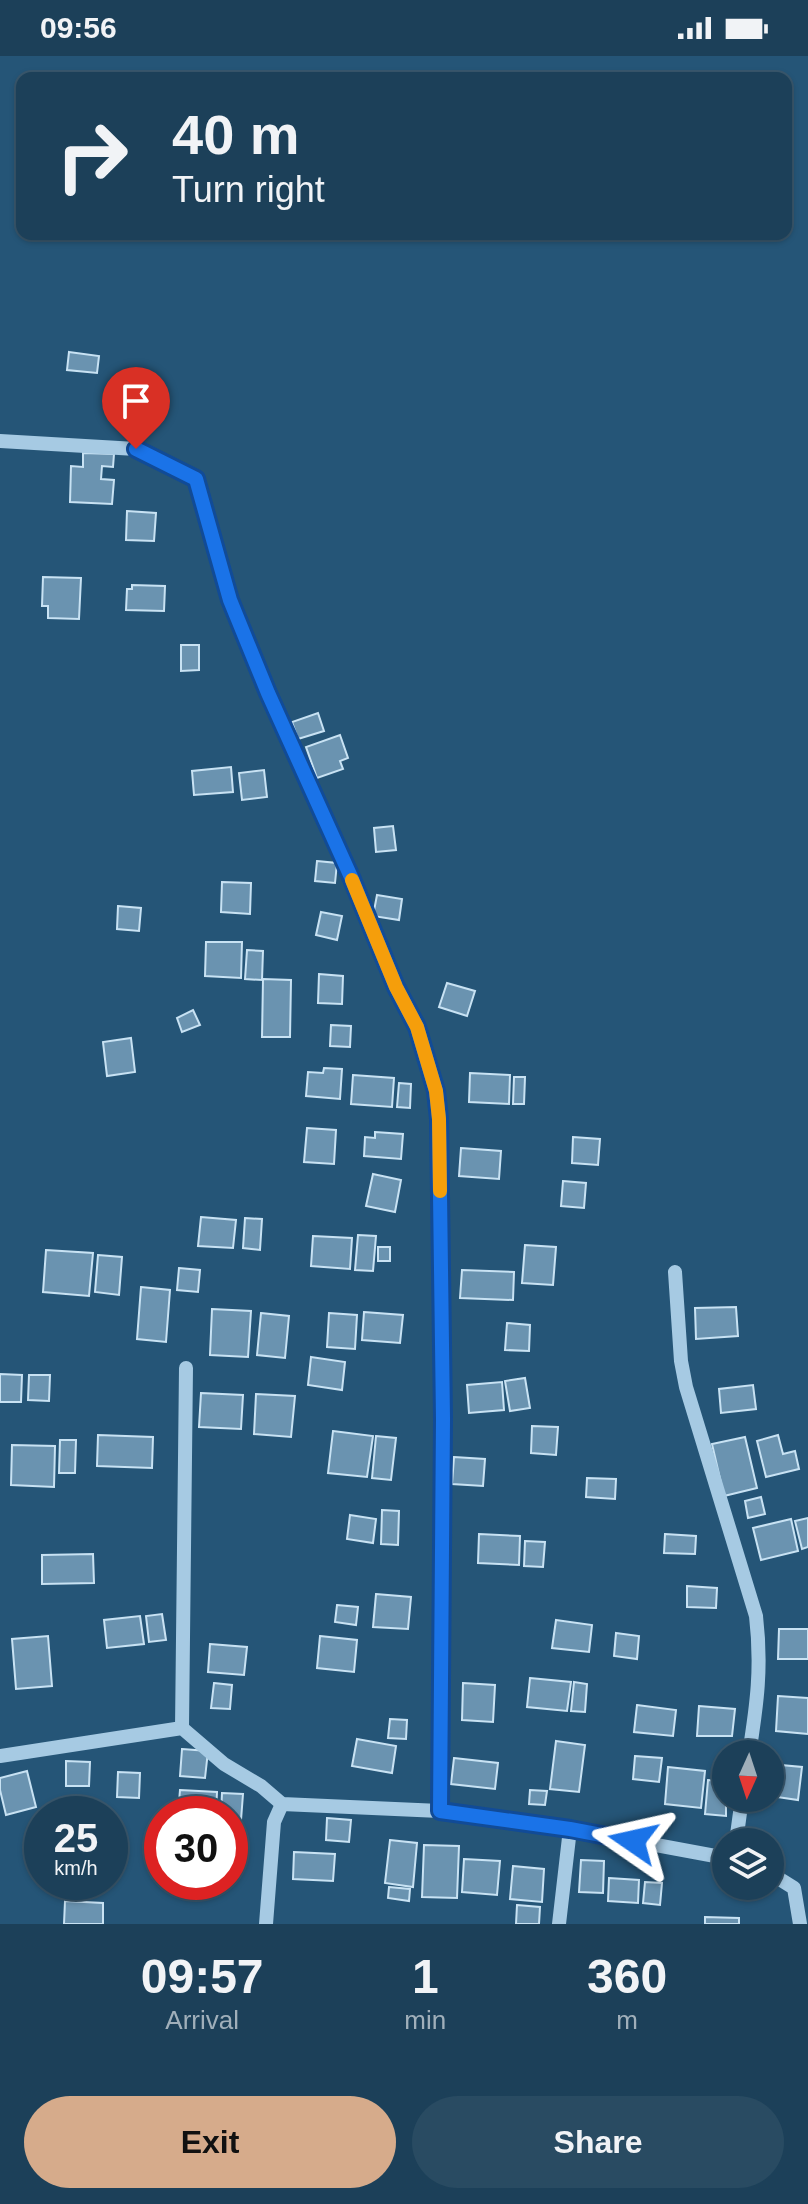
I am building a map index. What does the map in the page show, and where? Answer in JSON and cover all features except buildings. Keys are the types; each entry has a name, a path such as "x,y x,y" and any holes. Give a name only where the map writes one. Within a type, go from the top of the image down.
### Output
{"street":[{"path":"0,441 136,449 196,479 230,600 396,987 417,1027 436,1091 439,1119 443,1419 440,1811"},
{"path":"675,1272 681,1361 686,1387 756,1616 760,1688 751,1740"},
{"path":"182,1728 186,1368"},
{"path":"0,1756 182,1728 224,1764 261,1786 282,1804 440,1811 570,1829 712,1855"},
{"path":"266,1924 274,1822 282,1804"},
{"path":"559,1924 570,1829"},
{"path":"784,1882 794,1888 800,1924"}],"slow traffic":[{"path":"352,880 396,987 417,1027 436,1091 440,1191"}],"route":[{"path":"136,449 196,479 230,600 396,987 417,1027 436,1091 439,1119 443,1419 440,1811 633,1841"}]}
